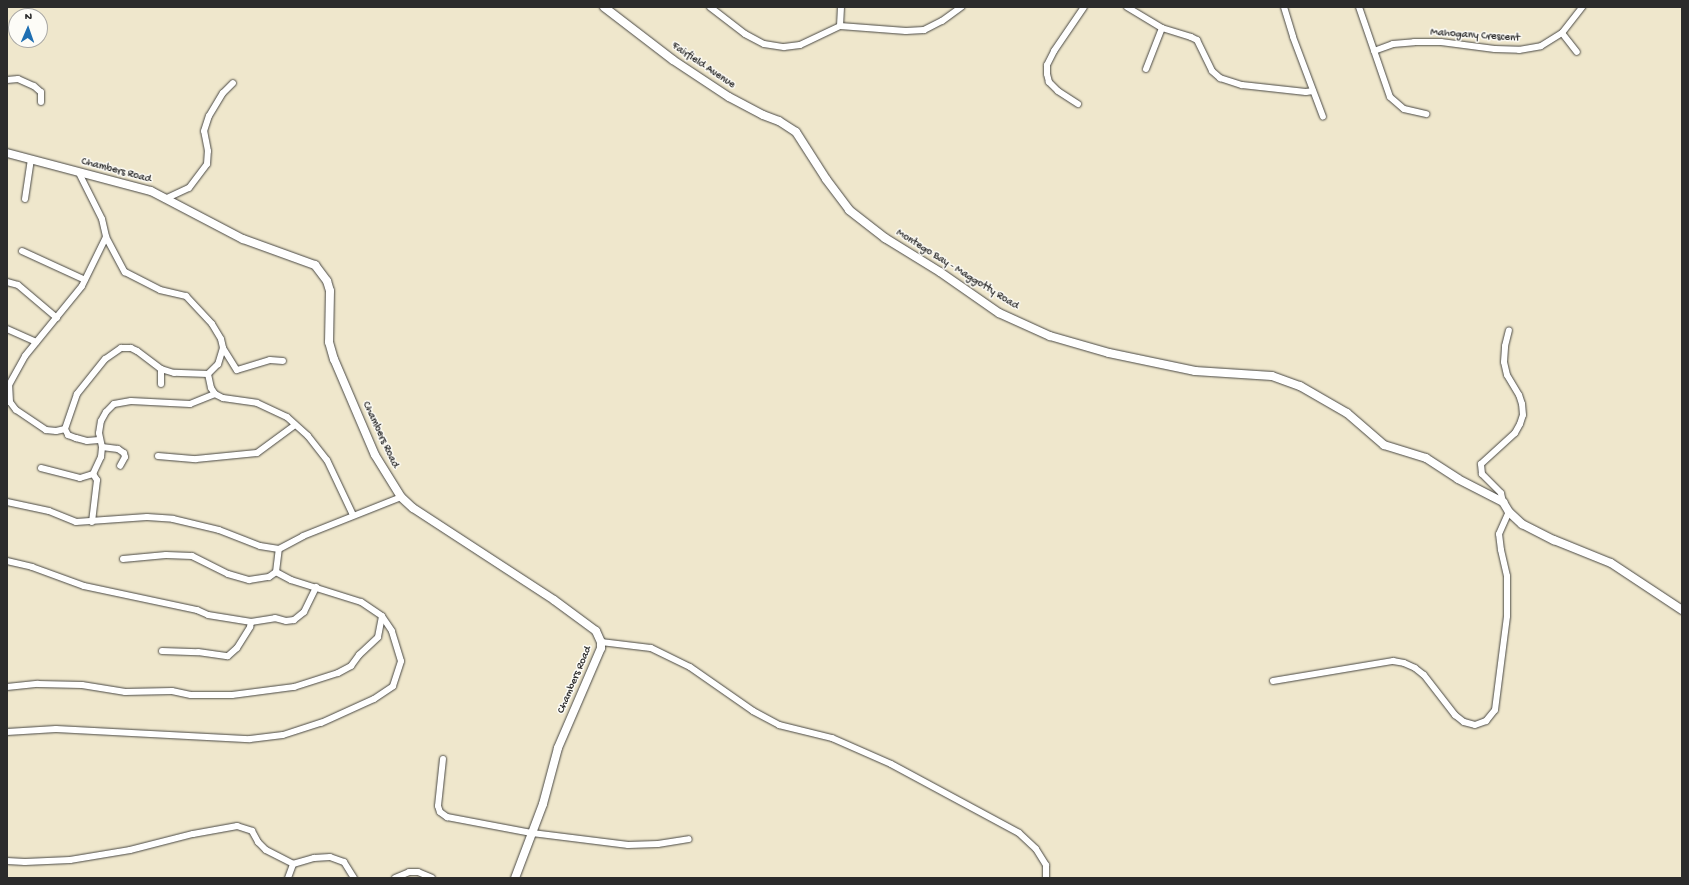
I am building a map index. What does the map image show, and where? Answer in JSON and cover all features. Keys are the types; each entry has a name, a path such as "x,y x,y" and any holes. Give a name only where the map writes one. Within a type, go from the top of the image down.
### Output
{"street":[{"name":"Fairfield Avenue","path":"604,7 673,60 729,98 763,115 779,121 796,132"},
{"path":"710,7 745,34 764,44 784,47 800,45 840,26 906,32 924,30 942,21 961,7"},
{"path":"840,26 841,7"},
{"path":"1078,104 1058,91 1049,82 1047,64 1054,51 1084,7"},
{"path":"1127,7 1162,28 1197,40 1212,71 1220,78 1242,85 1306,92 1313,90"},
{"path":"1284,7 1323,118"},
{"path":"1359,7 1390,97 1404,109 1426,114"},
{"name":"Mahogany Crescent","path":"1374,51 1393,44 1441,42 1495,49 1519,50 1541,46 1562,33 1582,7"},
{"path":"1146,69 1162,28"},
{"path":"1562,33 1577,52"},
{"path":"7,80 18,79 34,86 41,92 41,102"},
{"path":"165,199 189,188 207,164 208,151 204,131 209,116 223,93 233,83"},
{"name":"Montego Bay - Maggotty Road","path":"796,132 826,179 849,210 885,238 940,272 999,313 1050,336 1109,353 1195,370 1272,376 1300,386 1347,413 1384,445 1426,458 1458,479 1503,502"},
{"name":"Chambers Road","path":"7,153 151,191 248,241 315,265 322,272 330,291 329,342 334,359 374,455 401,497 413,508 554,600 591,626 599,636 601,642 598,654 558,748 543,804 515,878"},
{"path":"25,198 31,159"},
{"path":"80,173 102,219 106,237 125,272 160,290 186,296 212,324 223,348 237,370 270,360 283,361"},
{"path":"65,429 56,431 40,427 26,417 10,402 9,385 14,374 36,342 57,318 85,280 106,237"},
{"path":"22,251 85,280"},
{"path":"7,282 18,285 57,318"},
{"path":"7,330 36,342"},
{"path":"1509,330 1505,346 1504,362 1507,375 1519,395 1522,404 1522,415 1520,424 1515,433 1481,464 1482,474 1501,493 1503,502 1509,512 1522,524 1611,563 1682,610"},
{"path":"99,440 87,441 76,438 68,435 65,429 77,394 105,359 115,351 121,348 131,348 161,369 174,373 208,374 218,364 223,348"},
{"path":"161,369 161,384"},
{"path":"208,374 211,388 215,394 223,398 257,403 287,418 308,436 327,460 353,515"},
{"path":"41,468 80,478 93,474 98,466 102,447 99,440 101,421 106,412 114,404 131,401 190,404 215,394"},
{"path":"158,456 196,459 257,453 295,425"},
{"path":"102,447 118,449 124,453 125,456 120,466"},
{"path":"92,522 97,480 93,474"},
{"path":"7,502 50,511 76,522 147,517 173,519 219,530 260,546 279,549 303,536 401,497"},
{"path":"1273,681 1393,662 1404,663 1415,668 1424,675 1455,715 1464,722 1475,725 1486,721 1495,710 1507,616 1507,576 1499,534 1509,512"},
{"path":"123,559 166,555 192,556 228,574 249,580 269,577 276,572 279,549"},
{"path":"7,560 32,567 84,586 198,610 208,615 251,622 275,618 286,621 294,620 304,612 316,587"},
{"path":"7,732 63,729 250,739 283,735 321,723 374,699 393,686 401,661 392,631 382,616 361,602 291,580 276,572"},
{"path":"7,687 38,684 82,685 125,692 172,691 191,695 232,695 294,687 338,673 351,666 378,637 382,616"},
{"path":"162,651 198,652 228,656 237,648 250,627 251,622"},
{"path":"601,642 651,648 690,667 753,711 779,725 832,738 891,764 1019,833 1040,854 1046,865 1046,878"},
{"path":"443,759 438,806 442,814 490,826 532,833 628,845 658,844 689,839"},
{"path":"7,861 25,862 70,860 130,850 193,834 237,826 252,830 258,842 266,850 293,864 314,858 330,857 344,862 354,878"},
{"path":"288,878 293,864"},
{"path":"395,878 409,872 418,872 432,878"}]}
